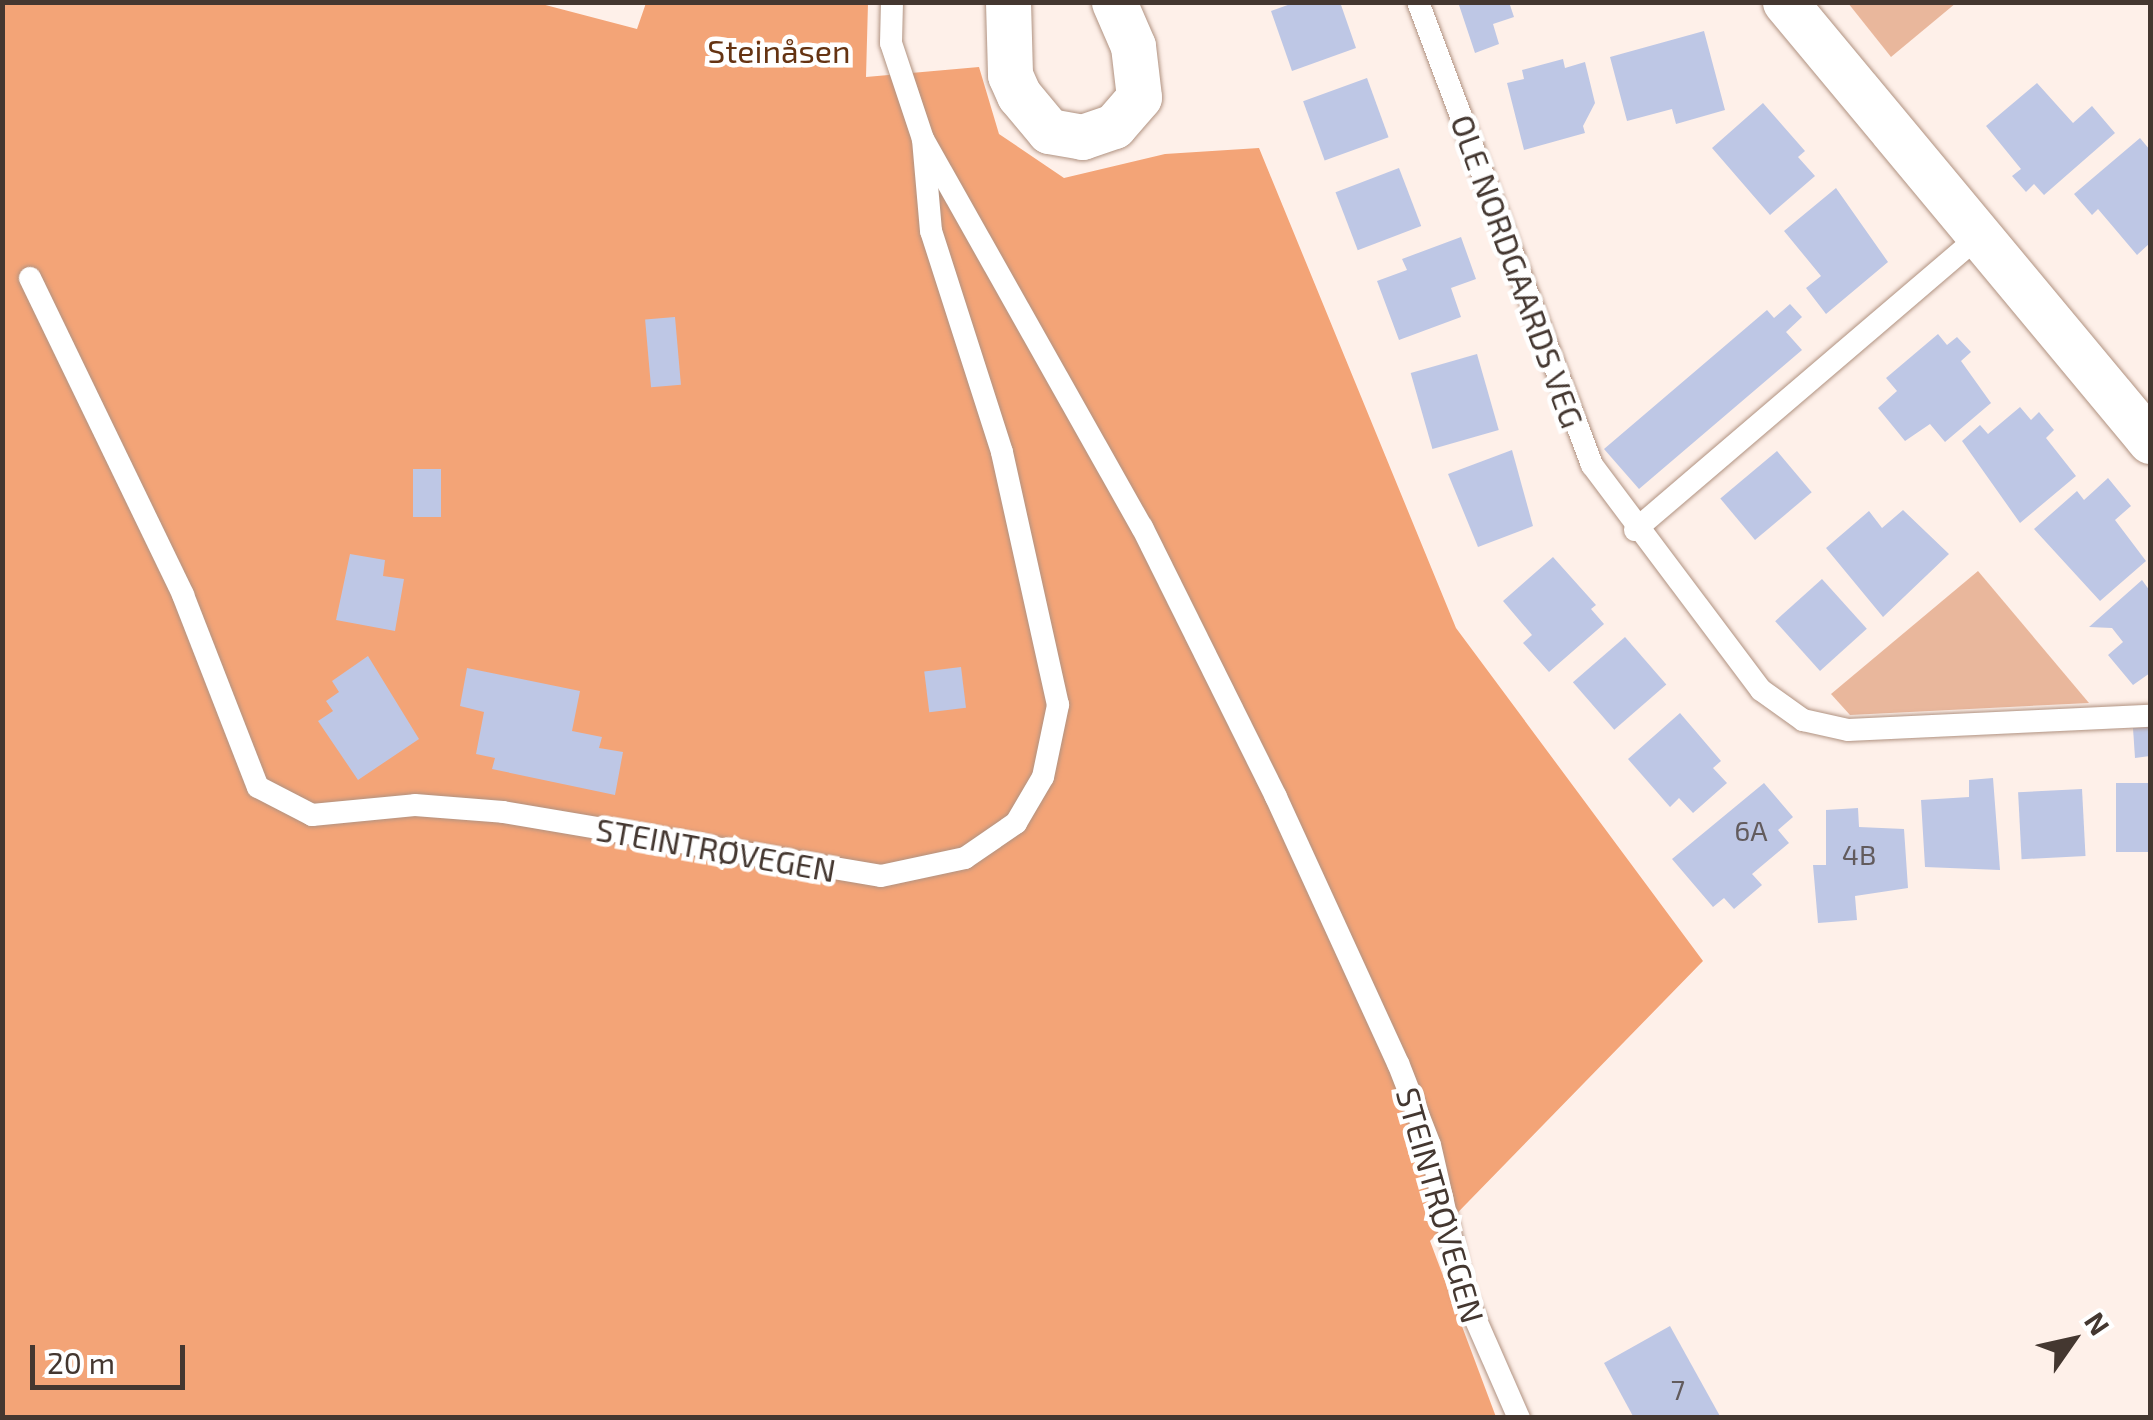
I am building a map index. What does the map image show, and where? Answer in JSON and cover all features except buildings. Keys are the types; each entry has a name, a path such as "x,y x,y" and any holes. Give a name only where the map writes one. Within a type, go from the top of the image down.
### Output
{"street":[{"path":"1008,2 1009,64 1020,94 1049,131 1082,137 1114,126 1139,97 1133,46 1114,2"},
{"path":"1785,2 1977,238 2150,441"}],"lane":[{"name":"STEINTRØVEGEN","path":"892,2 891,43 923,139 1142,528 1276,797 1405,1079 1430,1145 1464,1293 1519,1418"},
{"name":"OLE NORDGAARDS VEG","path":"1418,2 1592,466 1636,530 1761,690 1803,720 1848,730 2150,716"},
{"name":"STEINTRØVEGEN","path":"30,278 183,595 258,788 312,815 415,805 503,812 881,876 965,858 1016,823 1043,777 1058,706 1002,452 931,231 923,139"},
{"path":"1636,530 1977,238"}],"shaded area":[{"path":"1848,3 1956,3 1891,57"},
{"path":"1978,571 2089,703 1850,715 1831,694"}],"green space":[{"name":"Steinåsen","path":"534,2 637,29 646,3 868,3 866,77 979,67 999,134 1064,178 1165,154 1259,148 1456,628 1703,961 1430,1241 1496,1417 3,1418 3,3"}]}
